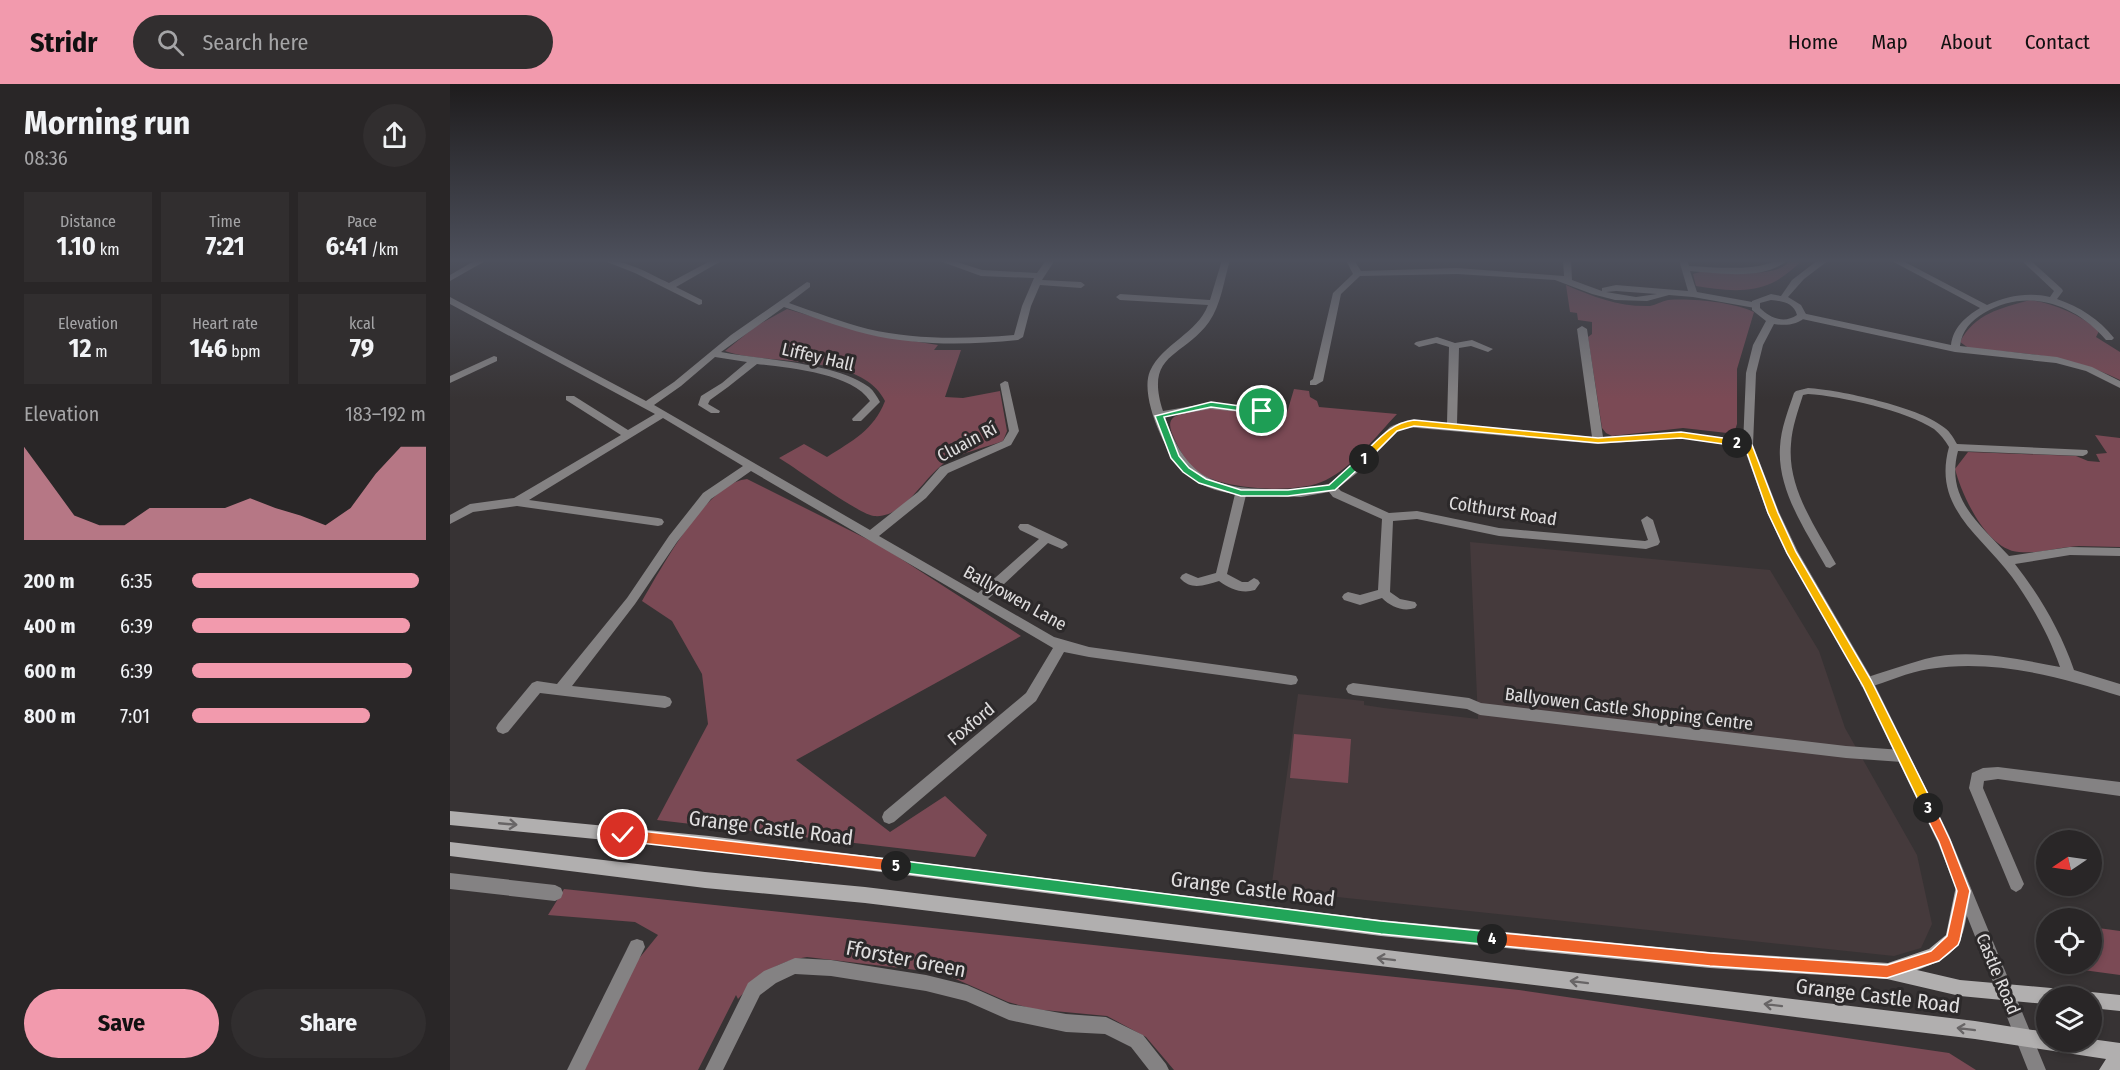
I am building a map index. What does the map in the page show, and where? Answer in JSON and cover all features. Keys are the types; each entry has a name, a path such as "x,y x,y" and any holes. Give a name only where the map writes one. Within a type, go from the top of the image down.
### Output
{"main road":[{"name":"Grange Castle Road","path":"450,818 709,843 1381,928 1710,960 1887,971 1960,988 2036,995"},
{"name":"Grange Castle Road","path":"450,849 705,880 865,895 1963,1029 2120,1052"},
{"path":"1887,971 1934,956 1953,940 1963,891"},
{"path":"2102,1001 2120,1003"},
{"path":"2108,1070 2120,1060"}],"street":[{"name":"Ballyowen Lane","path":"461,306 663,414 1061,646 1291,680"},
{"path":"647,405 668,393 746,329 782,306"},
{"path":"792,306 886,335 940,340 1018,337 1026,306"},
{"path":"1211,306 1206,320 1160,362 1153,373 1152,384 1159,416 1175,458 1186,470 1202,481 1241,493 1288,493 1331,487 1394,429 1404,424 1414,423 1598,441 1681,435 1748,445"},
{"path":"1313,383 1318,381 1334,306"},
{"path":"1756,306 1758,311 1771,320 1789,322 1802,316 1955,349 2056,360 2089,369 2120,385"},
{"path":"1797,306 1802,316"},
{"path":"1982,306 1986,308"},
{"path":"1955,349 1957,334 1961,327 1992,306"},
{"path":"2065,306 2090,317 2109,338"},
{"name":"Castle Road","path":"1771,320 1758,345 1751,373 1748,445 1773,513 1792,553 1867,683 1944,840 2037,1070"},
{"path":"1582,329 1598,441"},
{"path":"1419,344 1437,340 1454,346 1472,344 1488,349"},
{"path":"1452,426 1454,346"},
{"name":"Liffey Hall","path":"714,354 754,362 807,368 864,385 874,395 875,402 857,419"},
{"path":"450,380 494,359"},
{"name":"Liffey Hall","path":"715,411 703,405 705,398 754,362"},
{"name":"Cluain Rí","path":"871,536 922,495 944,470 1007,443 1014,430 1005,384"},
{"path":"1830,564 1799,506 1790,482 1785,454 1788,430 1801,391 1816,390 1840,395 1925,420 1944,432 1954,447"},
{"path":"570,398 627,434"},
{"path":"1159,416 1211,405 1262,411"},
{"path":"517,502 663,414"},
{"path":"1954,447 1949,470 1952,486 1960,506 1975,530 2006,561 2052,633 2069,674"},
{"path":"1954,447 2083,452"},
{"path":"562,688 631,601 673,539 707,496 751,466"},
{"name":"Colthurst Road","path":"1331,487 1337,494 1388,517 1417,515 1499,532 1646,545 1654,542 1647,520"},
{"path":"1221,576 1241,493"},
{"path":"450,520 470,508 517,502 658,522"},
{"path":"1388,517 1384,593 1390,601 1411,605"},
{"path":"1024,527 1062,545"},
{"path":"979,600 1047,538"},
{"path":"2006,561 2070,551 2120,552"},
{"path":"1186,578 1197,583 1221,576"},
{"path":"1221,576 1230,584 1241,588 1251,587 1254,583"},
{"path":"1348,597 1360,600 1384,593"},
{"name":"Foxford","path":"889,817 1031,697 1061,646"},
{"path":"1867,683 1927,664 1973,660 2010,663 2069,674 2120,690"},
{"path":"503,728 537,687 562,688 665,702"},
{"name":"Ballyowen Castle Shopping Centre","path":"1353,690 1469,704 1480,710 1846,752 1902,756"},
{"path":"2016,884 1976,788 1977,778 1983,774 1998,773 2120,789"},
{"path":"452,884 555,893"},
{"path":"576,1070 637,947"},
{"name":"Fforster Green","path":"714,1070 754,989 770,977 795,966 831,968 926,983 967,993 1009,1012 1066,1023 1106,1026 1137,1041 1161,1070"}],"shaded area":[{"path":"1569,306 1735,306 1754,312 1737,369 1737,424 1735,430 1727,433 1683,428 1612,436 1606,433 1602,428 1588,337 1592,334 1592,322 1578,320 1577,313 1570,312"},
{"path":"2009,306 2054,306 2083,320 2099,331 2096,337 2120,352 2120,380 2066,360 1970,349 1960,342 1973,325 1999,309"},
{"path":"787,309 875,335 938,345 934,350 961,350 945,397 963,398 1000,391 1007,431 1003,441 946,462 904,504 885,515 867,514 842,500 779,458 804,444 827,457 868,427 875,420 885,401 873,386 856,375 836,368 725,351 756,326"},
{"path":"1294,389 1309,391 1310,397 1317,401 1319,407 1397,414 1364,450 1336,474 1314,484 1283,489 1248,487 1217,481 1205,476 1186,460 1172,432 1170,424 1174,417 1198,409 1235,409 1258,419 1272,419 1273,415 1286,416"},
{"path":"2095,435 2120,438 2120,547 2079,546 2019,552 2007,549 1996,542 1970,507 1958,480 1955,469 1968,452 2076,456 2088,461 2100,462 2096,454 2107,453"},
{"path":"747,479 881,546 1021,636 796,760 890,832 945,796 987,835 975,857 657,820 708,724 702,674 672,621 642,601 673,549 701,511 716,495 731,484"},
{"path":"1470,542 1770,570 1819,651 1845,728 1917,855 1932,924 1921,948 1894,956 1271,890 1298,694 1364,701 1364,705 1478,719"},
{"path":"1294,734 1351,739 1348,783 1290,778"},
{"path":"564,889 1519,990 1949,1053 1976,1070 1174,1070 1146,1037 1107,1016 1033,1009 1008,1002 942,973 807,957 776,966 760,976 738,999 736,995 698,1070 584,1070 637,961 658,935 635,922 548,915"},
{"path":"2102,929 2120,931 2120,975 2102,973"}],"route":[{"path":"623,835 886,864 1381,928 1710,960 1887,971 1934,956 1953,940 1963,891 1944,840 1867,683 1792,553 1773,513 1755,458 1748,445 1681,435 1598,441 1420,423 1404,424 1394,429 1331,487 1288,493 1241,493 1202,481 1186,470 1175,458 1159,416 1211,405 1262,411"}]}
